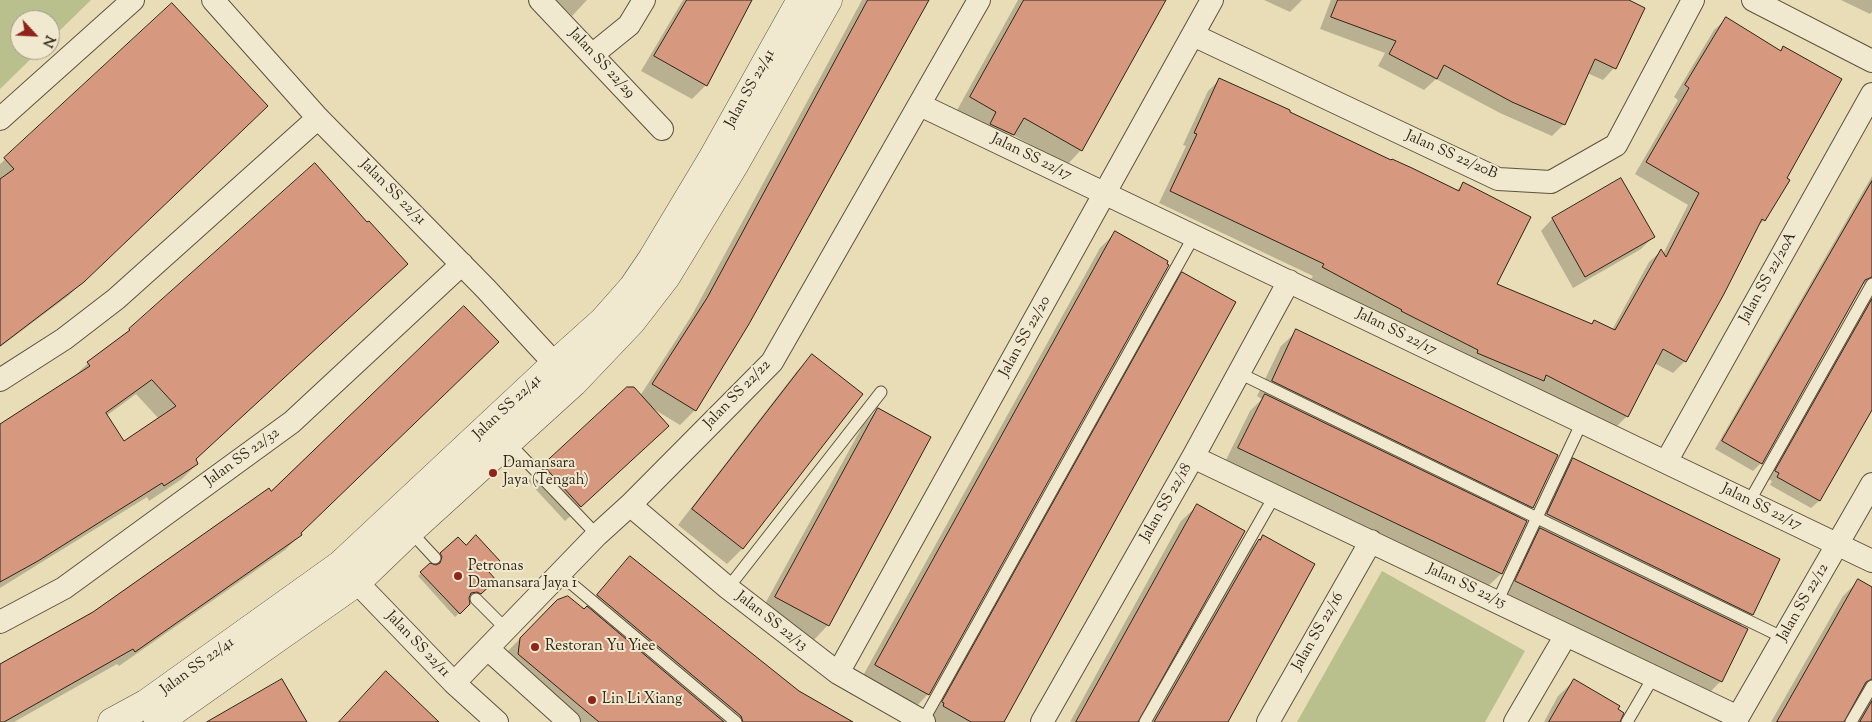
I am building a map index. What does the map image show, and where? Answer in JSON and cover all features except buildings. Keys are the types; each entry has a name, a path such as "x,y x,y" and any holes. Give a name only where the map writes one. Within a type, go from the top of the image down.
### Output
{"street":[{"path":"0,118 133,0"},
{"name":"Jalan SS 22/31","path":"213,0 318,118 462,264 564,374"},
{"name":"Jalan SS 22/29","path":"540,0 662,129"},
{"path":"592,54 629,25 644,0"},
{"name":"Jalan SS 22/41","path":"112,722 147,703 348,574 410,531 508,442 633,287 652,259 712,159 801,0"},
{"name":"Jalan SS 22/41","path":"158,722 348,574 564,374 632,321 666,277 733,166 828,0"},
{"name":"Jalan SS 22/22","path":"454,682 597,535 630,505 772,362 979,0"},
{"name":"Jalan SS 22/20","path":"838,674 1212,0"},
{"name":"Jalan SS 22/20B","path":"1193,35 1498,179 1551,182 1616,145 1693,0"},
{"path":"1753,0 1872,61"},
{"name":"Jalan SS 22/20A","path":"1666,462 1872,94"},
{"name":"Jalan SS 22/17","path":"920,105 1872,560"},
{"path":"0,380 64,339 116,299 318,118"},
{"name":"Jalan SS 22/32","path":"0,622 64,588 292,422 462,264"},
{"name":"Jalan SS 22/18","path":"1042,722 1194,457 1289,282"},
{"name":"Jalan SS 22/15","path":"1194,457 1654,676 1737,719"},
{"name":"Jalan SS 22/12","path":"1737,719 1872,484"},
{"name":"Jalan SS 22/13","path":"630,505 728,588 838,674 923,722"},
{"name":"Jalan SS 22/16","path":"1268,722 1371,542"},
{"name":"Jalan SS 22/11","path":"348,574 454,682 497,722"},
{"path":"1515,722 1566,635"},
{"path":"488,649 569,722"}],"lane":[{"path":"923,722 1194,236"},
{"path":"1749,502 1872,284"},
{"path":"1239,373 1784,638"},
{"path":"728,588 881,392"},
{"path":"1497,602 1582,422"},
{"path":"508,442 597,535"},
{"path":"1145,722 1274,496"},
{"path":"410,531 435,558"},
{"path":"560,574 736,722"},
{"path":"476,599 506,629"},
{"path":"1627,722 1654,676"},
{"path":"1851,722 1872,686"}],"green space":[{"path":"0,0 91,0 60,30 60,10 10,10 10,60 30,60 0,89"},
{"path":"1382,571 1525,651 1485,722 1297,722"}],"place":[{"name":"Damansara Jaya (Tengah)","path":"493,473"},
{"name":"Petronas Damansara Jaya 1","path":"458,576"},
{"name":"Restoran Yu Yiee","path":"535,647"},
{"name":"Lin Li Xiang","path":"592,700"}]}
